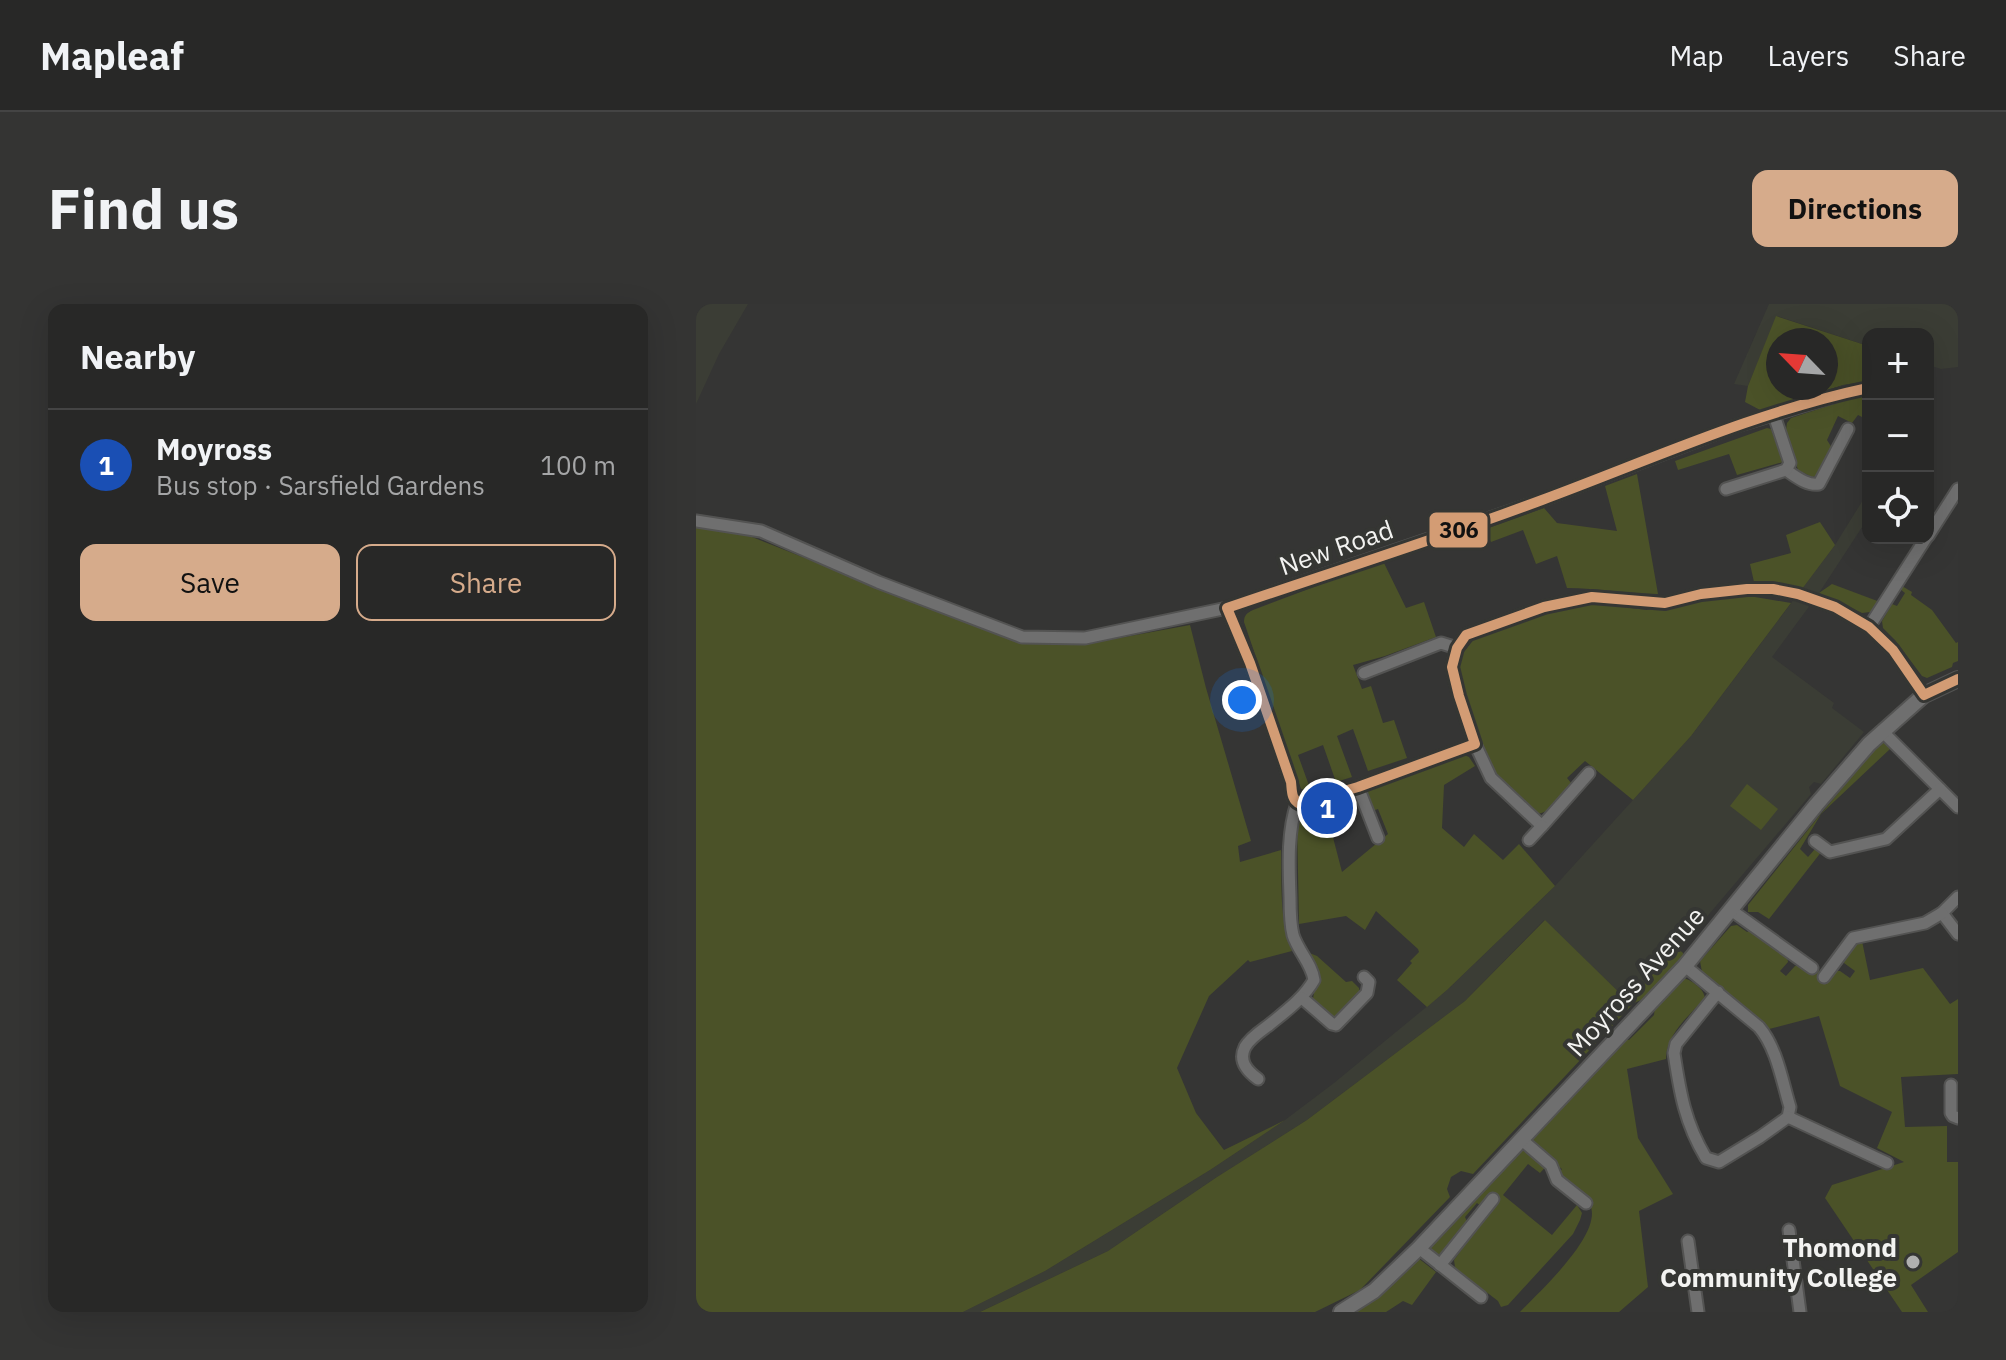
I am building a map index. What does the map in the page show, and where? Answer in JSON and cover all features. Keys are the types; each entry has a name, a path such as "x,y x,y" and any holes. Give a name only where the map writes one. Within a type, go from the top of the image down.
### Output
{"street":[{"name":"New Road","path":"696,521 761,531 878,582 1022,637 1085,638 1227,608 1540,501 1733,427 1862,389"},
{"path":"1726,489 1786,470 1790,463 1774,415"},
{"path":"1786,470 1797,478 1819,484 1848,429"},
{"path":"1934,526 1958,490"},
{"path":"1869,627 1922,544"},
{"path":"1542,826 1494,782 1475,744 1452,667 1457,648 1466,635 1544,607 1592,597 1665,603 1701,594 1747,589 1773,589 1798,594 1835,607 1869,627 1893,650 1924,695"},
{"path":"1227,608 1250,663 1297,803"},
{"path":"1364,673 1441,643 1457,648"},
{"name":"Moyross Avenue","path":"1341,1312 1374,1291 1419,1248 1685,966 1853,761 1882,731 1924,695 1958,679"},
{"path":"1882,731 1958,807"},
{"path":"1297,803 1358,787 1475,744"},
{"path":"1529,840 1589,773"},
{"path":"1358,787 1378,838"},
{"path":"1815,841 1830,852 1886,839 1940,789"},
{"path":"1258,1079 1245,1067 1244,1048 1302,998 1314,980 1313,972 1293,937 1291,923 1289,856 1297,803"},
{"path":"1824,977 1853,938 1925,923 1942,913 1958,897"},
{"path":"1731,910 1812,968"},
{"path":"1942,913 1958,934"},
{"path":"1685,966 1718,992 1759,1027 1767,1038 1790,1107 1788,1117 1719,1162 1706,1158 1696,1142 1684,1112 1674,1053 1676,1044 1718,992"},
{"path":"1302,998 1336,1025 1367,993 1369,982 1364,977"},
{"path":"1951,1085 1951,1113 1958,1118"},
{"path":"1788,1117 1887,1163"},
{"path":"1522,1140 1551,1165 1557,1180 1586,1203"},
{"path":"1440,1265 1493,1199"},
{"path":"1789,1230 1800,1312"},
{"path":"1688,1241 1698,1312"},
{"path":"1419,1248 1481,1297"}],"shaded area":[{"path":"696,304 748,304 719,354 696,404"},
{"path":"1769,304 1958,304 1958,367 1934,367 1934,328 1862,328 1862,344 1838,336 1838,328 1813,328 1777,316 1772,328 1766,328 1766,343 1748,386 1734,384"},
{"path":"1862,502 1862,527 1772,657 1834,703 1832,708 1864,732 1821,784 1814,782 1809,787 1811,794 1632,1005 1544,920 1465,1001 1307,1120 1108,1251 980,1312 963,1312 1045,1271 1210,1170 1334,1083 1447,990 1555,886 1691,736 1835,545"}],"green space":[{"path":"1776,316 1813,328 1771,328"},
{"path":"1838,336 1862,344 1862,382 1838,387"},
{"path":"1766,341 1766,400 1796,400 1762,411 1745,402"},
{"path":"1862,395 1862,417 1858,415 1852,423 1838,416 1827,440 1832,448 1817,476 1812,477 1798,470 1786,430 1791,418"},
{"path":"1771,429 1783,462 1737,475 1729,454 1678,470 1675,461"},
{"path":"1637,474 1658,594 1567,588 1557,556 1536,564 1523,530 1491,542 1483,530 1544,508 1557,523 1617,531 1605,486"},
{"path":"1820,522 1835,545 1802,589 1754,582 1750,564 1791,553 1786,535"},
{"path":"696,527 747,535 1015,641 1081,645 1190,625 1251,841 1238,846 1240,862 1281,850 1283,914 1292,951 1248,960 1209,996 1177,1068 1196,1113 1224,1150 1285,1120 1045,1271 963,1312 696,1312"},
{"path":"1383,561 1406,608 1424,602 1436,637 1353,665 1362,689 1371,686 1383,723 1394,720 1407,758 1368,771 1353,729 1337,736 1352,777 1336,782 1323,745 1298,755 1311,791 1301,789 1245,618 1253,610"},
{"path":"1832,584 1880,602 1870,612 1862,613 1819,593"},
{"path":"1902,586 1932,610 1958,642 1958,661 1927,678 1922,676 1883,628 1882,621 1892,604 1897,606 1905,593 1900,589"},
{"path":"1749,596 1791,603 1691,736 1633,800 1585,761 1567,778 1572,784 1556,804 1535,814 1495,775 1482,750 1458,677 1460,657 1475,638 1583,602 1647,610"},
{"path":"1884,742 1890,749 1821,814 1800,849 1808,857 1815,849 1822,851 1769,919 1758,912 1748,912 1748,905 1819,816 1878,745"},
{"path":"1464,755 1475,766 1444,785 1442,828 1464,847 1474,834 1503,860 1519,844 1555,886 1427,1007 1397,980 1412,963 1410,961 1419,952 1418,949 1376,911 1365,930 1346,916 1299,924 1297,821 1308,808 1352,795 1358,802 1329,822 1342,872 1388,834 1378,809 1372,811 1369,804 1367,795 1372,786"},
{"path":"1747,784 1778,809 1761,830 1730,806"},
{"path":"1545,920 1632,1005 1473,1174 1461,1171 1451,1177 1447,1189 1450,1197 1360,1290 1315,1312 980,1312 1108,1251 1307,1120 1465,1001"},
{"path":"1737,925 1747,932 1751,930 1787,956 1788,962 1780,971 1786,976 1798,966 1812,975 1817,969 1822,973 1818,979 1825,984 1834,971 1840,971 1850,978 1855,971 1844,963 1853,946 1862,941 1870,980 1923,968 1950,1004 1958,999 1958,1074 1901,1077 1905,1127 1947,1126 1947,1162 1958,1162 1958,1252 1911,1285 1928,1312 1902,1312 1825,1198 1832,1185 1904,1162 1877,1148 1892,1112 1840,1086 1819,1016 1769,1029 1702,972 1700,961 1731,926"},
{"path":"1676,947 1683,957 1646,998 1634,1003 1631,999"},
{"path":"1307,952 1317,956 1346,982 1352,981 1359,988 1360,994 1336,1017 1329,1016 1313,998 1318,973"},
{"path":"1683,978 1697,985 1705,998 1674,1033 1666,1059 1627,1069 1638,1138 1673,1194 1639,1211 1648,1287 1619,1312 1520,1312 1567,1262 1588,1231 1592,1217 1587,1201 1557,1175 1562,1169 1551,1161 1540,1173 1528,1164 1503,1195 1552,1235 1577,1205 1582,1213 1573,1234 1508,1305 1501,1307 1498,1301 1455,1267 1454,1260 1499,1198 1491,1193 1481,1206 1477,1203 1465,1217 1468,1224 1441,1257 1434,1255 1431,1248 1436,1239 1625,1039 1629,1040 1654,1015 1655,1007"},
{"path":"1418,1258 1436,1272 1412,1305 1403,1301 1386,1312 1354,1312"}],"transit line":[{"name":"306","path":"1862,389 1744,423 1503,514 1227,608 1250,663 1291,782 1293,797 1300,804 1358,787 1475,744 1452,667 1457,648 1466,635 1544,607 1592,597 1665,603 1701,594 1747,589 1773,589 1798,594 1835,607 1869,627 1893,650 1924,695 1958,679"}],"place":[{"name":"Moyross","path":"1327,808"},
{"name":"Thomond Community College","path":"1913,1262"}]}
